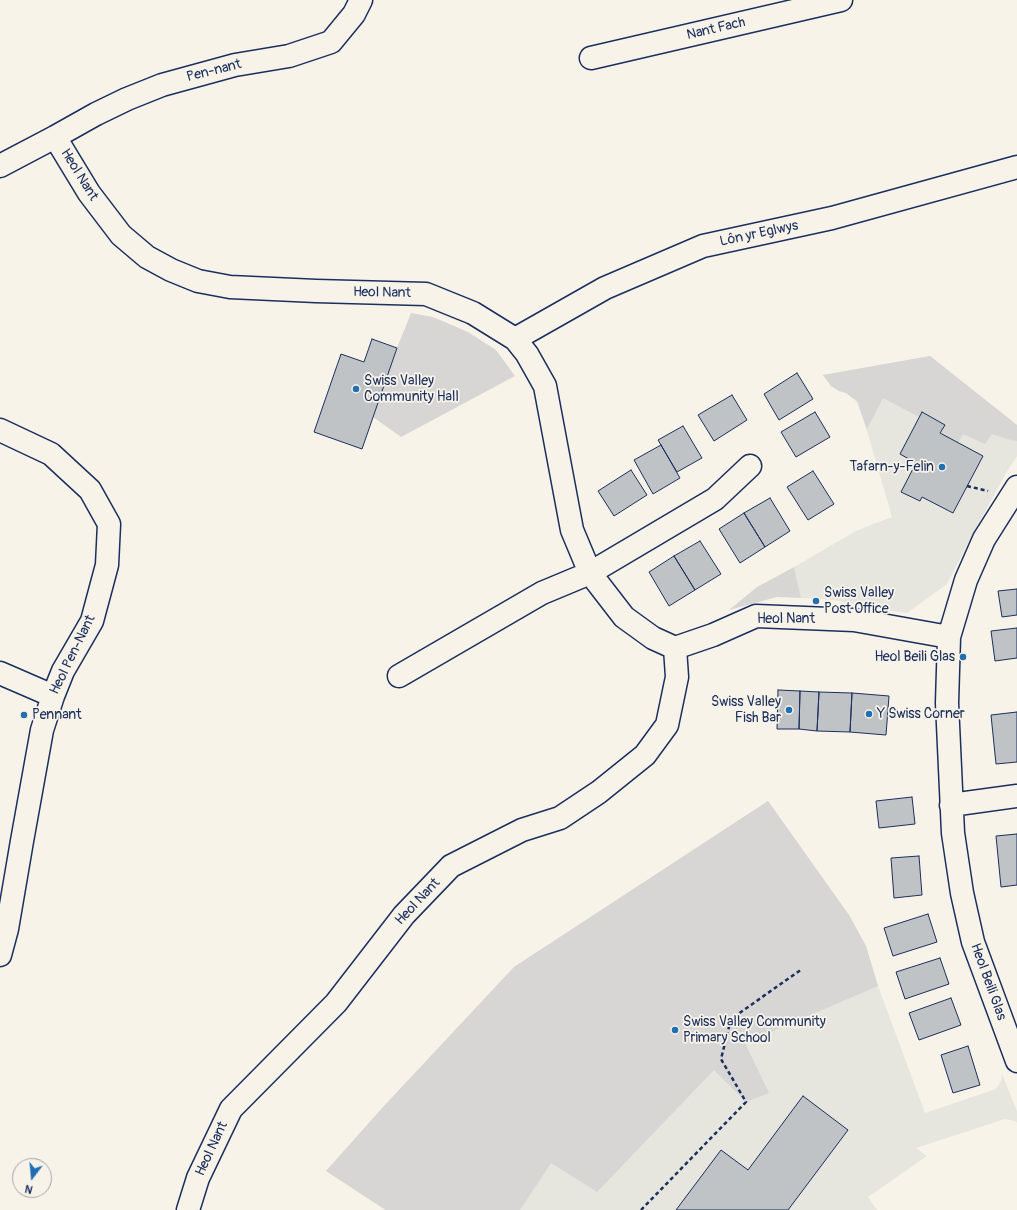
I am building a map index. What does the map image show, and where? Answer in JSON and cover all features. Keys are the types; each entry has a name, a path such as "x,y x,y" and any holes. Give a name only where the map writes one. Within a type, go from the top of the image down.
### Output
{"street":[{"name":"Pen-nant","path":"56,137 96,114 127,99 162,85 235,65 289,56 331,42 354,14 361,0"},
{"name":"Nant Fach","path":"591,58 841,0"},
{"path":"0,166 56,137"},
{"name":"Heol Nant","path":"56,137 89,193 121,235 147,257 171,270 198,281 230,287 426,294 473,313 515,338 527,354 545,386 572,530 590,572 624,617 653,638 675,648 713,635 756,616 854,620 949,637"},
{"name":"Lôn yr Eglwys","path":"515,338 605,288 702,246 832,218 1017,167"},
{"name":"Heol Pen-Nant","path":"0,430 51,454 90,490 109,524 107,565 92,621 63,671 42,730 7,890 7,929 0,955"},
{"path":"399,676 542,593 590,572 715,499 750,466"},
{"name":"Heol Beili Glas","path":"1015,1052 973,942 962,893 953,833 946,702 949,637 978,538 1017,487"},
{"name":"Heol Nant","path":"188,1210 198,1178 231,1109 336,1003 404,915 451,866 522,830 560,818 599,792 645,755 667,725 677,677 675,648"},
{"path":"0,673 53,696"},
{"path":"951,805 1017,796"}],"path":[{"path":"641,1210 746,1102 721,1058 731,1019 802,969"}],"shaded area":[{"path":"411,313 433,317 468,332 496,350 515,376 401,437 373,417"},
{"path":"930,356 1017,425 1017,456 995,493 947,584 907,613 866,607 840,601 801,598 794,567 858,530 892,517 868,434 857,402 846,393 831,386 823,375"},
{"path":"930,356 1017,425 1017,441 992,434 985,444 963,434 958,443 941,433 945,425 922,412 919,417 883,398 867,429 857,401 846,393 831,386 823,375"},
{"path":"794,567 801,598 777,597 729,610 757,587"},
{"name":"Swiss Valley Community Primary School","path":"768,801 849,915 866,946 878,986 925,1113 996,1089 1001,1081 1002,1074 1017,1111 1017,1123 1015,1121 1005,1119 916,1148 927,1156 868,1197 877,1210 385,1210 326,1171 384,1106 514,967"},
{"name":"Swiss Valley Community Primary School","path":"768,801 849,915 866,946 878,986 745,1043 769,1093 746,1102 714,1070 597,1192 551,1163 520,1210 386,1210 326,1171 384,1106 514,967"}],"building":[{"name":"Swiss Valley Community Hall","path":"372,339 397,348 362,449 314,432 341,354 364,362"},
{"path":"797,373 813,399 779,420 764,394"},
{"path":"732,395 747,420 714,441 698,415"},
{"path":"815,412 830,437 796,457 781,432"},
{"path":"922,412 945,425 940,433 983,456 953,513 922,497 920,501 901,492 916,463 900,454"},
{"path":"683,426 702,458 677,472 658,440"},
{"path":"661,445 680,478 653,494 634,460"},
{"path":"631,470 647,495 614,516 598,491"},
{"path":"813,471 834,504 808,520 787,487"},
{"path":"770,498 790,531 765,547 744,513"},
{"path":"744,513 765,547 740,563 719,529"},
{"path":"700,541 721,574 695,590 674,556"},
{"path":"674,556 695,590 669,606 649,572"},
{"path":"1017,589 1017,615 1002,617 998,591"},
{"path":"1017,628 1017,658 995,661 991,631"},
{"name":"Swiss Valley Fish Bar","path":"778,690 800,691 799,729 777,729"},
{"path":"800,691 819,692 817,731 799,729"},
{"path":"819,692 852,693 850,732 817,731"},
{"name":"Y Swiss Corner","path":"852,693 889,696 886,735 850,732"},
{"path":"1017,712 1017,762 996,764 991,715"},
{"path":"912,797 915,824 879,828 876,801"},
{"path":"1017,834 1017,885 1001,887 996,836"},
{"path":"919,856 922,895 894,898 891,858"},
{"path":"928,914 937,942 893,956 884,928"},
{"path":"940,958 949,984 905,999 896,972"},
{"path":"951,998 961,1025 919,1040 909,1013"},
{"path":"968,1046 980,1085 953,1093 941,1055"},
{"path":"803,1096 848,1130 788,1210 676,1210 721,1150 748,1170"}],"place":[{"name":"Swiss Valley Community Hall","path":"356,389"},
{"name":"Tafarn-y-Felin","path":"942,467"},
{"name":"Swiss Valley Post Office","path":"816,601"},
{"name":"Heol Beili Glas","path":"963,657"},
{"name":"Swiss Valley Fish Bar","path":"789,710"},
{"name":"Y Swiss Corner","path":"869,714"},
{"name":"Pennant","path":"24,715"},
{"name":"Swiss Valley Community Primary School","path":"675,1030"}]}
